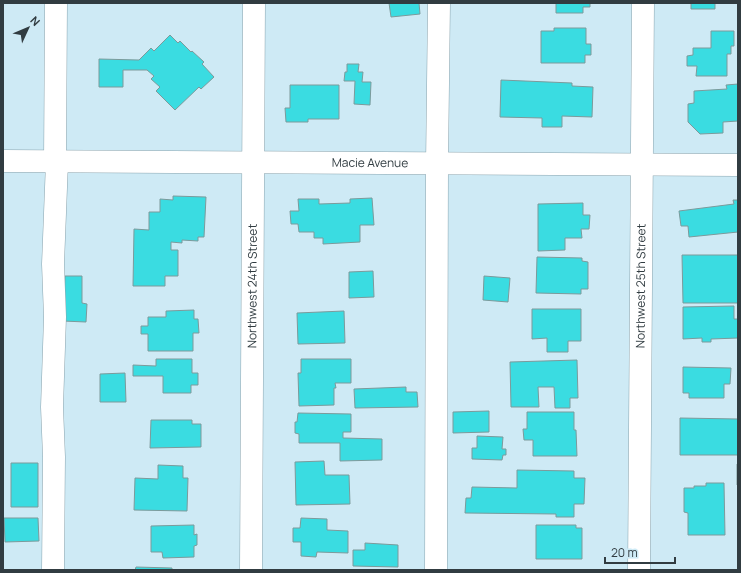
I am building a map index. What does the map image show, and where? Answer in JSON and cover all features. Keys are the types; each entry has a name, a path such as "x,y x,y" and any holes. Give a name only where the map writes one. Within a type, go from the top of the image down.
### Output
{"street":[{"path":"53,570 54,458 52,407 55,317 53,264 56,162 56,3"},
{"name":"Northwest 24th Street","path":"251,570 254,3"},
{"path":"436,570 439,3"},
{"name":"Northwest 25th Street","path":"639,570 643,3"},
{"name":"Macie Avenue","path":"3,161 738,165"}],"building":[{"path":"389,3 419,3 420,14 391,17"},
{"path":"556,3 590,3 590,7 583,7 583,13 556,13"},
{"path":"691,3 715,3 715,9 691,9"},
{"path":"554,28 586,28 586,44 591,44 591,55 585,55 585,63 541,63 541,31 554,31"},
{"path":"711,31 734,31 734,46 731,46 731,54 727,54 727,76 696,76 697,66 687,66 687,56 693,55 693,48 711,48"},
{"path":"170,35 178,43 180,41 204,62 202,64 214,77 201,89 199,87 175,110 156,91 160,87 151,79 154,76 147,70 123,70 123,87 99,87 99,59 139,60 151,48 154,51"},
{"path":"347,64 359,64 358,72 363,72 362,82 371,82 370,105 354,104 355,81 344,81 345,72 347,72"},
{"path":"501,80 572,83 572,86 593,87 592,117 562,116 562,127 542,127 542,118 500,117"},
{"path":"738,84 738,121 723,122 723,133 700,134 688,122 688,104 694,103 694,91 727,89 726,85"},
{"path":"290,85 339,85 339,119 308,119 308,122 286,122 285,108 290,108"},
{"path":"173,196 206,197 204,237 198,237 198,241 182,240 182,243 171,242 171,250 178,250 178,276 165,276 165,286 133,286 134,229 149,230 149,212 160,212 160,199 173,200"},
{"path":"372,198 374,225 360,225 360,242 323,244 323,238 314,238 314,232 299,232 298,224 291,224 290,211 299,211 298,199 319,199 319,204 350,203 350,199"},
{"path":"733,200 738,200 738,232 689,237 688,226 681,226 679,211 734,204"},
{"path":"583,203 583,215 590,215 589,229 581,229 582,238 565,238 565,250 538,251 538,204"},
{"path":"682,255 738,255 738,303 683,303"},
{"path":"537,257 582,258 582,261 588,262 588,289 581,289 581,294 536,293"},
{"path":"373,271 374,297 349,298 349,272"},
{"path":"65,276 82,276 82,303 87,304 86,322 63,321"},
{"path":"484,276 510,278 508,302 483,300"},
{"path":"734,306 734,319 738,319 738,338 711,339 711,342 702,342 702,338 683,339 683,307"},
{"path":"532,309 581,309 581,341 568,341 568,352 547,352 547,338 532,339"},
{"path":"194,310 194,319 198,319 199,333 193,333 193,351 148,351 148,334 141,334 141,326 148,326 148,317 166,317 166,311"},
{"path":"344,311 345,343 298,344 297,313"},
{"path":"156,359 192,359 192,373 198,373 198,385 191,385 191,393 163,393 163,376 133,376 133,365 156,366"},
{"path":"301,359 351,359 351,383 335,383 336,388 334,388 334,405 299,406 298,373 301,373"},
{"path":"577,360 578,398 570,398 570,408 555,408 554,387 538,387 539,407 511,407 510,362"},
{"path":"683,367 731,368 730,384 724,384 724,398 689,398 689,393 683,393"},
{"path":"125,373 126,402 100,402 100,374"},
{"path":"406,387 406,392 417,392 418,407 355,408 354,389"},
{"path":"489,411 489,432 453,433 453,412"},
{"path":"527,412 574,412 574,430 576,430 577,456 533,456 533,440 524,440 523,429 527,429"},
{"path":"298,413 351,414 351,432 343,432 343,438 382,439 382,460 340,461 340,443 299,443 299,434 295,433 295,422 297,422"},
{"path":"680,418 738,419 738,455 680,455"},
{"path":"151,420 192,420 192,424 201,424 201,447 150,448"},
{"path":"477,436 503,437 502,449 506,449 506,455 503,455 502,460 472,459 472,448 477,448"},
{"path":"324,461 325,475 349,475 350,504 296,505 295,462"},
{"path":"11,463 38,463 38,507 11,507"},
{"path":"737,464 738,465 738,485 737,485"},
{"path":"158,465 183,466 183,478 188,478 187,511 134,510 135,478 158,479"},
{"path":"517,470 574,471 574,478 585,478 584,504 574,504 574,517 556,517 556,514 465,513 466,498 471,498 472,487 517,488"},
{"path":"706,483 724,483 725,535 688,535 688,513 684,512 684,488 706,486"},
{"path":"4,518 38,518 39,541 5,542"},
{"path":"301,518 327,519 327,530 348,531 348,553 317,552 316,557 301,556 301,542 293,542 293,528 300,528"},
{"path":"194,525 194,535 197,534 197,545 194,546 194,557 163,558 162,552 151,552 151,526"},
{"path":"536,525 576,525 576,528 582,528 582,559 536,559"},
{"path":"365,543 398,545 398,567 353,566 353,550 365,550"},
{"path":"136,567 172,568 172,570 135,570"}]}
